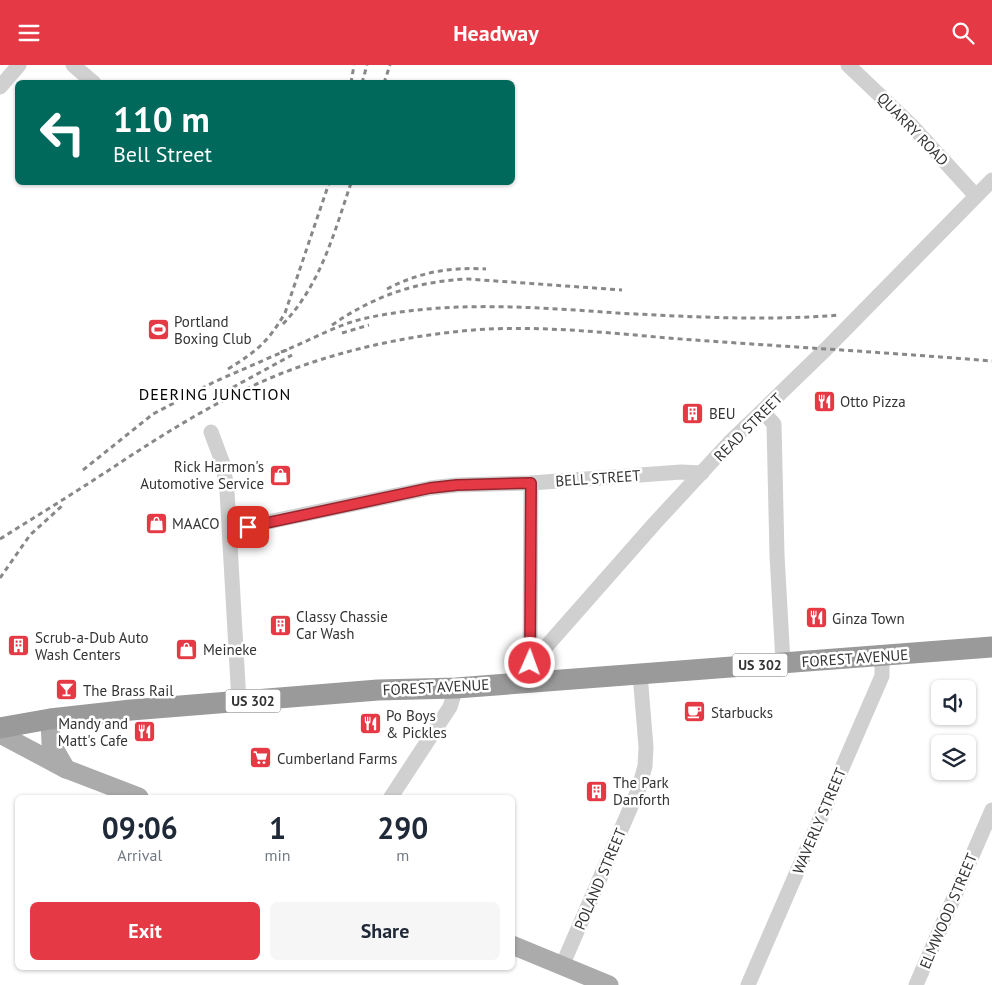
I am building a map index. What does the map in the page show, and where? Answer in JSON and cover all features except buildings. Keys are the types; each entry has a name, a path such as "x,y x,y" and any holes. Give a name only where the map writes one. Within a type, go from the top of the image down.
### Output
{"highway":[{"name":"FOREST AVENUE","path":"0,728 50,719 130,710 378,690 456,688 992,647"}],"main road":[{"path":"50,719 51,743 66,769"},
{"path":"0,734 66,769 134,795"},
{"path":"515,946 610,985"}],"street":[{"path":"0,87 19,65"},
{"path":"73,65 90,80"},
{"name":"QUARRY ROAD","path":"848,65 913,127 976,196"},
{"name":"READ STREET","path":"530,656 544,649 655,523 729,443 992,180"},
{"path":"762,412 774,424 783,663"},
{"path":"210,432 224,464 230,530 239,702"},
{"name":"BELL STREET","path":"230,530 430,488 681,472 702,473"},
{"path":"528,681 530,656 531,483"},
{"name":"WAVERLY STREET","path":"748,985 882,676 882,656"},
{"name":"POLAND STREET","path":"562,965 636,796 645,766 646,747 640,674"},
{"path":"393,795 450,707 456,688"},
{"name":"ELMWOOD STREET","path":"916,985 992,810"}],"railway":[{"path":"352,80 354,65"},
{"path":"363,80 367,65"},
{"path":"385,80 390,65"},
{"path":"228,369 261,345 285,313 328,185"},
{"path":"283,324 296,309 317,275 332,239 350,185"},
{"path":"387,289 411,278 435,272 460,269 486,269"},
{"path":"332,325 380,298 414,287 449,280 468,279 622,290"},
{"path":"281,352 331,330 362,319 425,309 521,307 729,318 840,315"},
{"path":"342,333 369,325"},
{"path":"0,539 169,431 212,406 257,384 305,365 357,349 410,338 489,329 515,328 592,331 992,361"},
{"path":"83,470 153,414 214,382 287,350"},
{"path":"217,396 292,355"},
{"path":"0,578 30,535 63,505"}],"place":[{"name":"Portland Boxing Club","path":"158,330"},
{"name":"Otto Pizza","path":"824,401"},
{"name":"BEU","path":"693,413"},
{"name":"Rick Harmon's Automotive Service","path":"280,475"},
{"name":"MAACO","path":"156,523"},
{"name":"Ginza Town","path":"816,618"},
{"name":"Classy Chassie Car Wash","path":"280,625"},
{"name":"Scrub-a-Dub Auto Wash Centers","path":"19,646"},
{"name":"Meineke","path":"187,649"},
{"name":"The Brass Rail","path":"67,690"},
{"name":"Starbucks","path":"695,712"},
{"name":"Po Boys & Pickles","path":"370,724"},
{"name":"Mandy and Matt's Cafe","path":"144,732"},
{"name":"Cumberland Farms","path":"261,758"},
{"name":"The Park Danforth","path":"597,791"}],"district":[{"name":"DEERING JUNCTION","path":"215,394"}],"route":[{"path":"248,527 430,488 457,485 531,483 530,663"}]}
